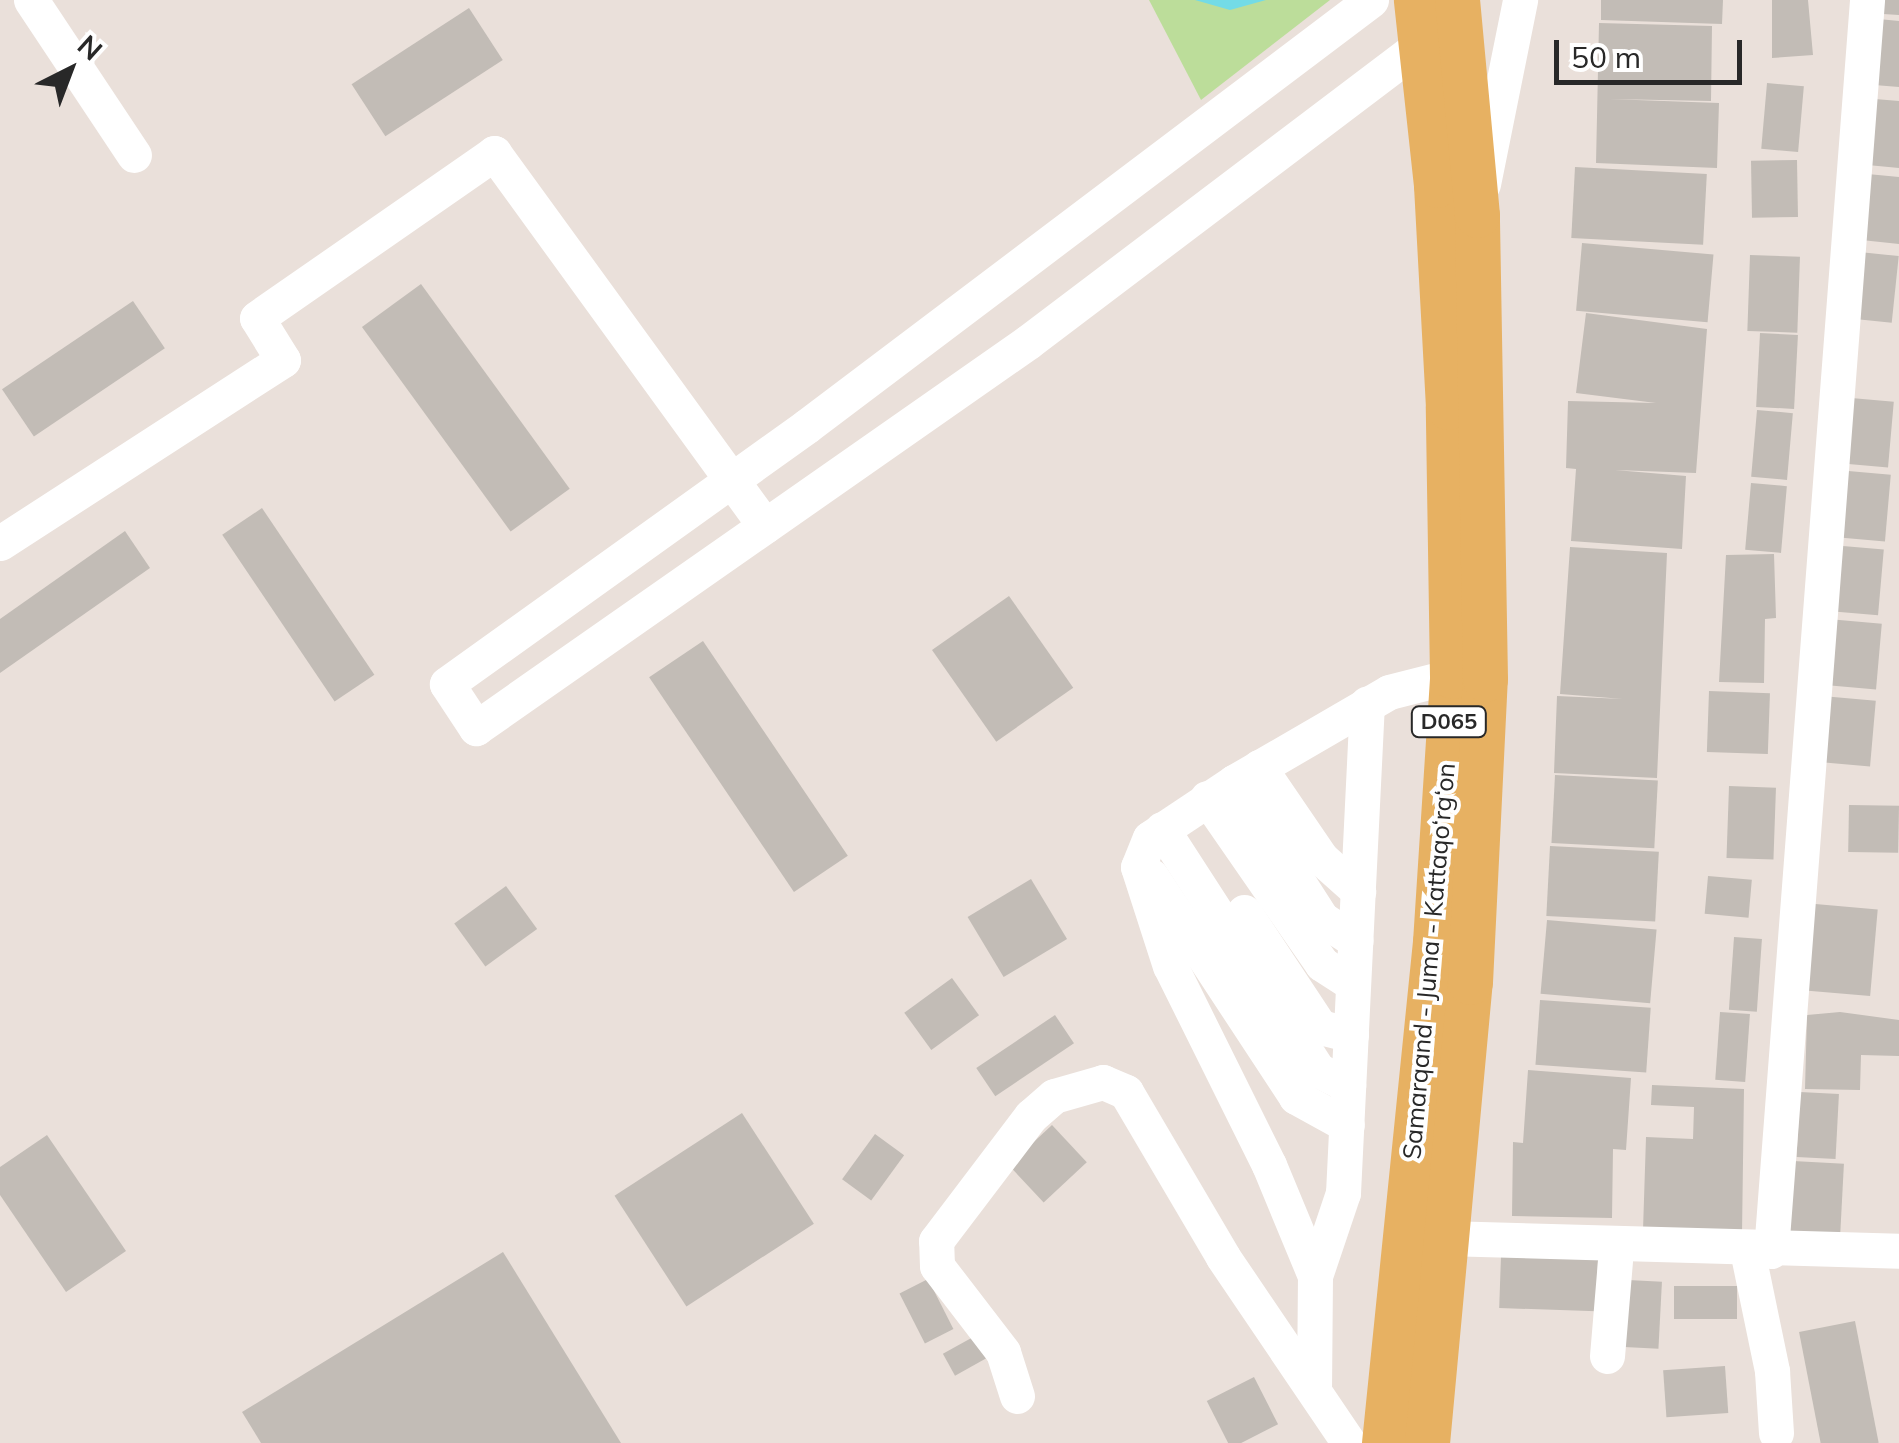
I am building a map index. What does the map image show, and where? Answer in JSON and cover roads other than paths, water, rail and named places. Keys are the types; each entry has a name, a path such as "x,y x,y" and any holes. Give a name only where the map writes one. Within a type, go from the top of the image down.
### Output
{"main road":[{"name":"Samarqand - Juma - Kattaqo‘rg‘on","path":"1386,1439 1444,1238 1470,982 1484,679 1477,215 1465,6"},
{"name":"Samarqand - Juma - Kattaqo‘rg‘on","path":"1386,1439 1435,942 1452,676 1448,406 1419,22"}],"street":[{"path":"30,0 134,155"},
{"path":"1371,0 735,478 447,684 476,728 1028,342 1419,22 1465,6"},
{"path":"1477,215 1520,0"},
{"path":"1776,1433 1759,1251 1867,0"},
{"path":"0,543 283,360 257,318 494,153 735,478 765,526"},
{"path":"1138,866 1208,798 1367,704 1452,676"},
{"path":"1314,1390 1315,1276 1343,1192 1367,704"},
{"path":"1208,798 1321,858 1358,891"},
{"path":"1208,798 1322,919 1356,942"},
{"path":"1208,798 1322,964 1353,984"},
{"path":"1208,798 1320,1028 1351,1035"},
{"path":"1208,798 1318,1070 1348,1085"},
{"path":"1138,866 1158,881 1296,1097 1346,1125"},
{"path":"1138,866 1170,966 1269,1165 1315,1276"},
{"path":"1017,1396 1002,1352 938,1266 936,1241 1031,1116 1054,1096 1103,1082 1126,1092 1223,1256 1314,1390 1386,1439"},
{"path":"1444,1238 1616,1248 1899,1251"},
{"path":"1607,1356 1616,1248"}],"water":[{"path":"1195,0 1266,0 1230,10"}]}
